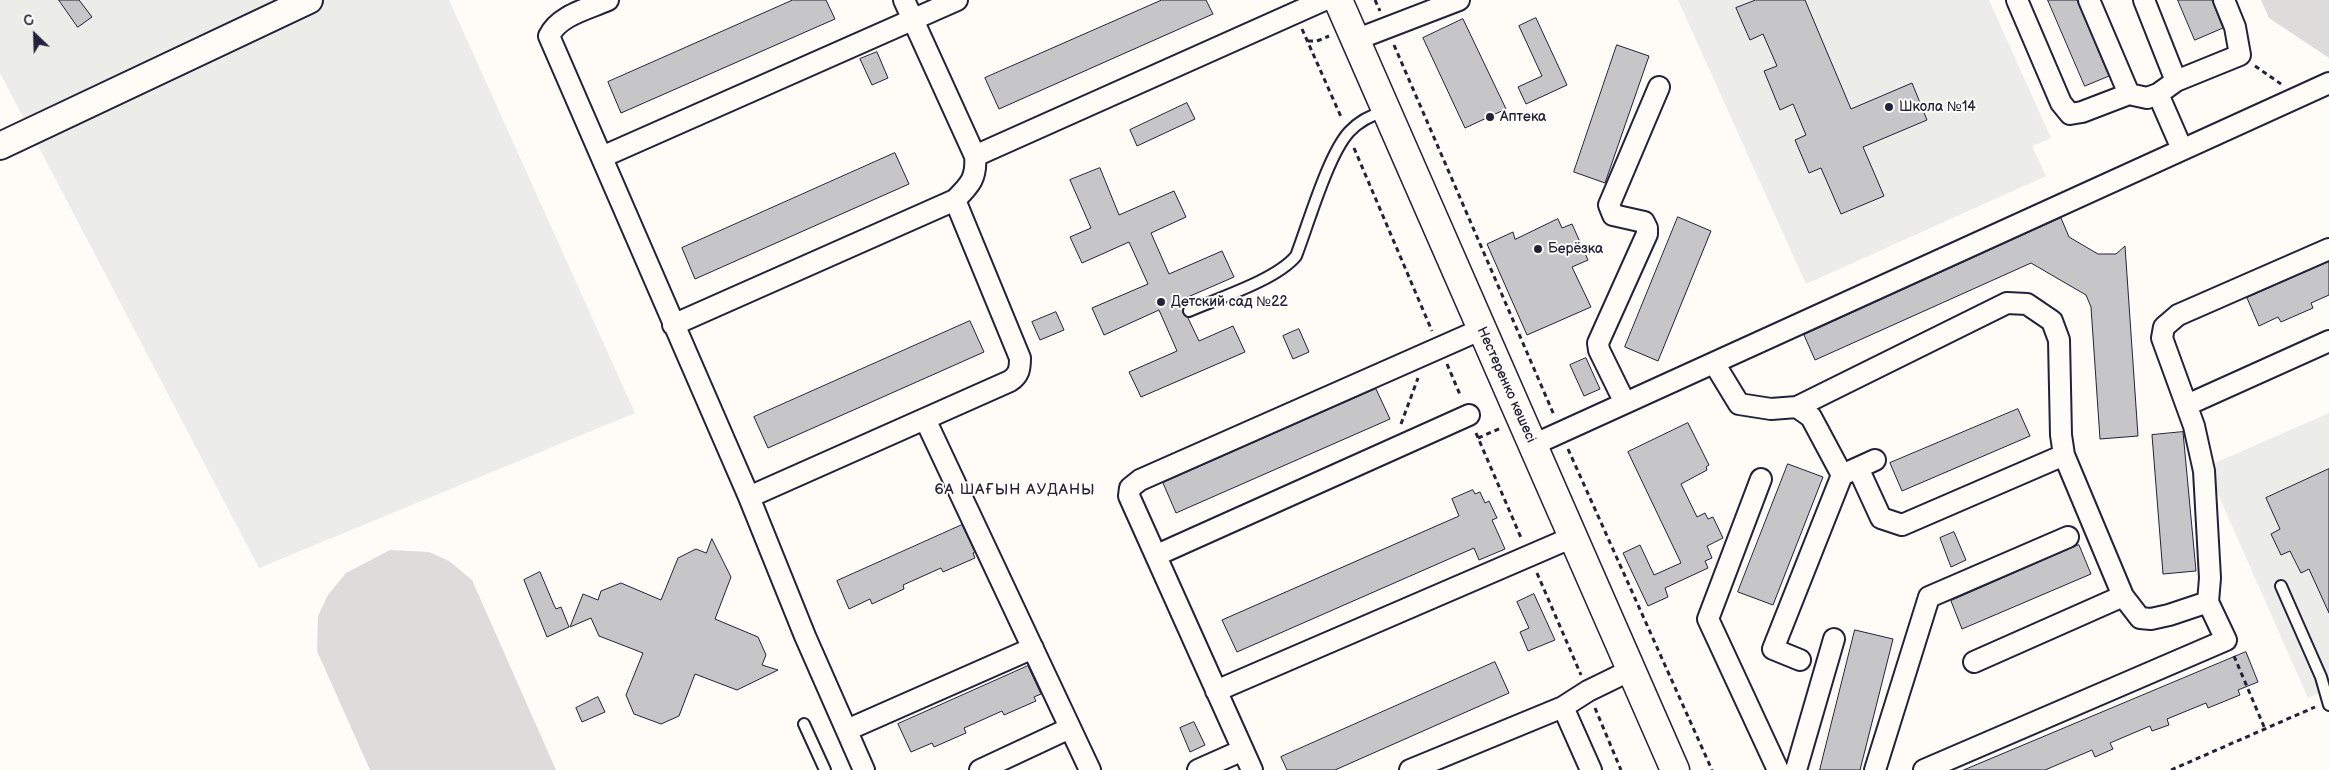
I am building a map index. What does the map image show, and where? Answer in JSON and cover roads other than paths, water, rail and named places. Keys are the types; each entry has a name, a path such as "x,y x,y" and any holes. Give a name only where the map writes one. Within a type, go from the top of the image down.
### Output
{"main road":[{"name":"Нестеренко көшесі","path":"1338,0 1675,770"}],"street":[{"path":"0,146 309,0"},
{"path":"608,0 569,17 554,27 549,36 749,497 805,636 864,770"},
{"path":"673,325 955,200 972,181 976,168 975,156 904,0"},
{"path":"602,157 958,0"},
{"path":"975,156 1324,0"},
{"path":"2017,0 2061,103 2070,114 2082,112 2129,94 2147,98 2158,94 2176,81 2240,55 2235,27 2224,0"},
{"path":"2089,0 2129,94"},
{"path":"2144,0 2176,81"},
{"path":"1355,40 1446,2"},
{"path":"1533,445 2329,83"},
{"path":"1625,403 1599,350 1598,343 1647,234 1647,228 1644,222 1613,215 1609,205 1659,87"},
{"path":"2158,94 2182,149"},
{"path":"749,497 1010,381 1017,375 1020,367 1020,358 955,200"},
{"path":"1924,770 2226,640 2208,602 2210,578 2204,471 2187,404 2162,338 2164,327 2178,314 2329,249"},
{"path":"1714,363 1739,404 1771,409 1797,407 2007,303 2027,304 2052,321 2059,340 2064,455 2123,596 2140,618 2151,619 2208,602"},
{"path":"1252,770 1129,496 1130,488 1140,480 1482,329"},
{"path":"2187,404 2329,341"},
{"path":"1797,407 1811,417 1858,468 1881,518 1902,525 2064,455"},
{"path":"1156,555 1469,415"},
{"path":"925,419 1090,770"},
{"path":"1800,660 1773,649 1858,468"},
{"path":"1761,479 1708,619 1778,770"},
{"path":"1216,691 1573,537"},
{"path":"1875,770 1929,598 2068,537"},
{"path":"1974,662 2123,596"},
{"path":"1796,770 1834,639"},
{"path":"847,730 1033,648"},
{"path":"1410,770 1563,707 1588,691 1631,670"},
{"path":"1563,707 1590,770"},
{"path":"980,770 1070,728"},
{"path":"1198,770 1243,750"}],"lane":[{"path":"1189,311 1289,265 1296,256 1335,154 1348,133 1357,124 1372,115 1386,110"},
{"path":"2281,586 2321,677 2328,703"},
{"path":"804,724 825,770"}],"place":[{"name":"Школа №14","path":"1889,107"},
{"name":"Аптека","path":"1490,117"},
{"name":"Берёзка","path":"1538,249"},
{"name":"Детский сад №22","path":"1161,302"}],"district":[{"name":"6А ШАҒЫН АУДАНЫ","path":"1015,490"}]}
